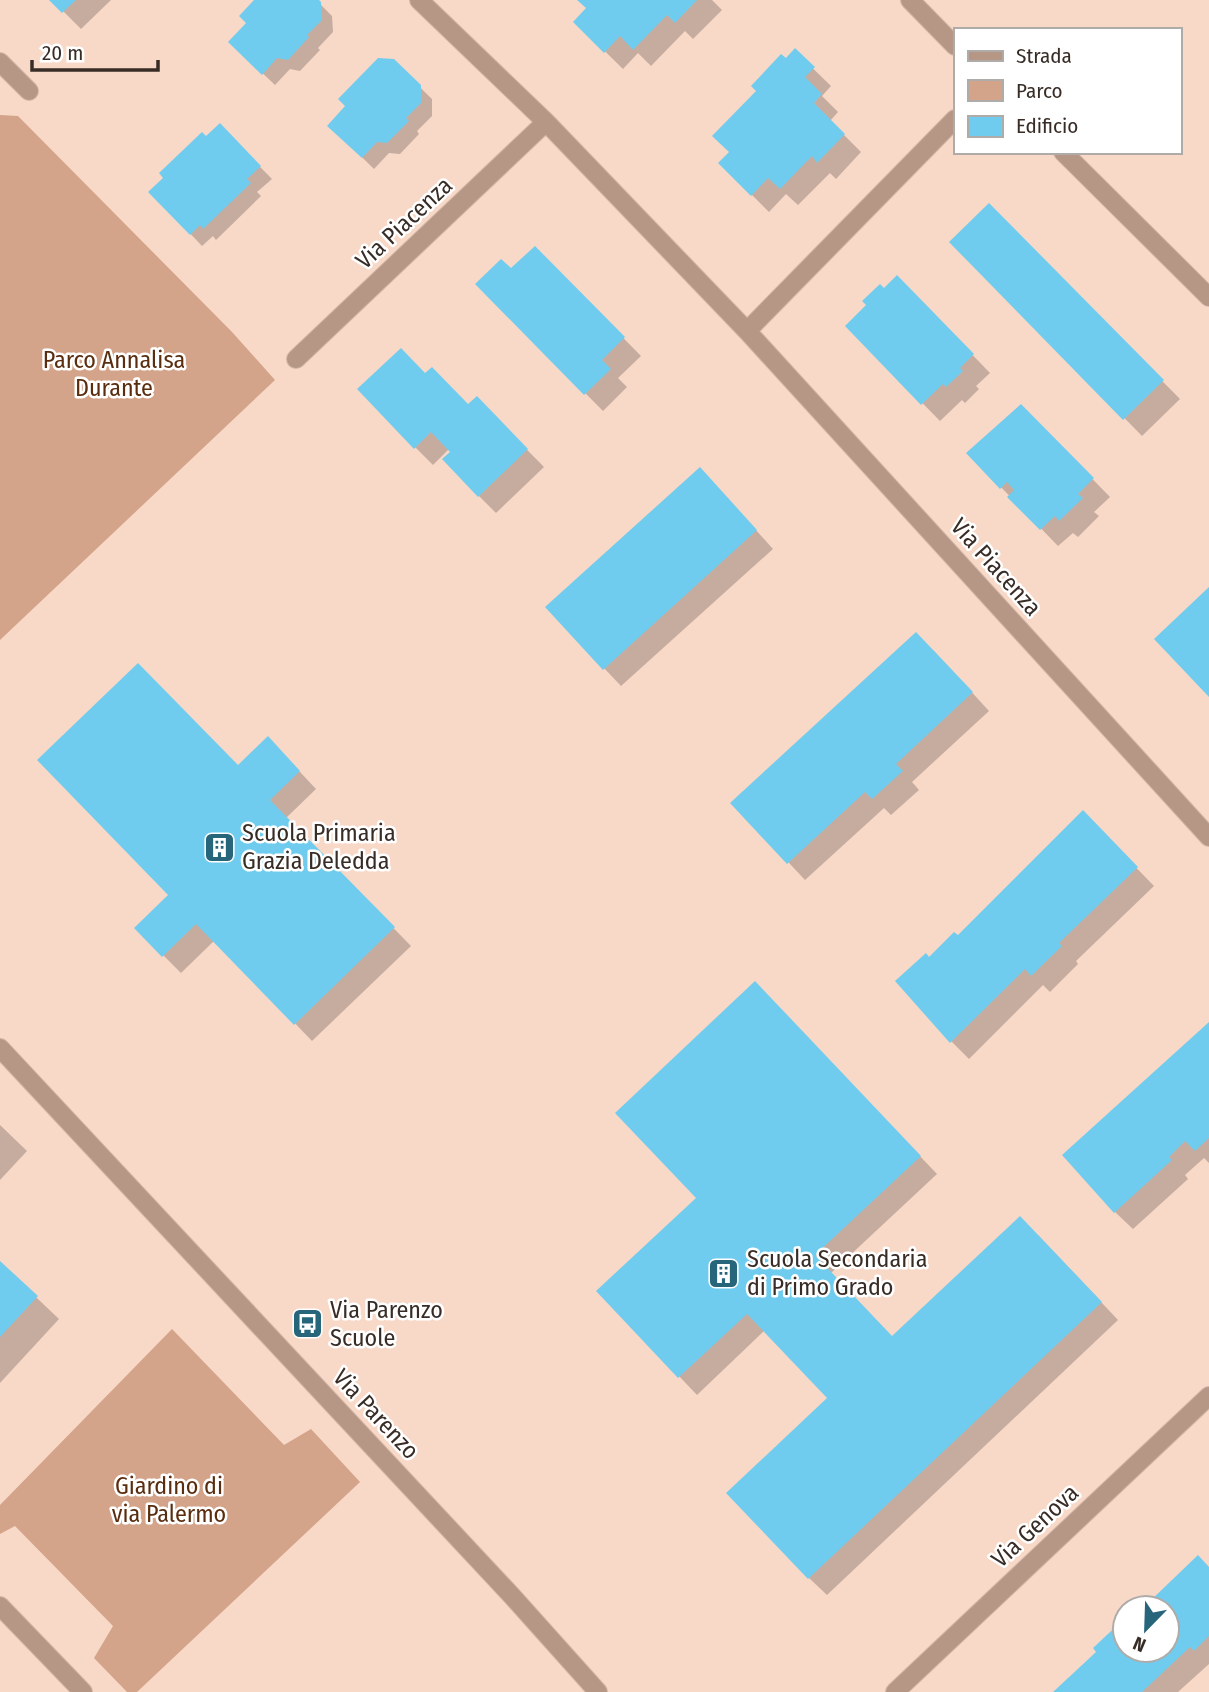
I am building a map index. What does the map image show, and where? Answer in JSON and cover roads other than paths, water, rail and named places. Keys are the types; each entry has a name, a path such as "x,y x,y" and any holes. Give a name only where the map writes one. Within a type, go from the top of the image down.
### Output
{"street":[{"name":"Via Piacenza","path":"419,0 546,122 747,331 1209,837"},
{"path":"910,0 954,45"},
{"path":"0,62 29,91"},
{"path":"747,331 954,120"},
{"name":"Via Piacenza","path":"296,359 546,122"},
{"path":"1065,154 1209,297"},
{"name":"Via Parenzo","path":"0,1048 512,1595 598,1692"},
{"name":"Via Genova","path":"895,1692 1209,1396"},
{"path":"0,1606 83,1692"}],"place":[{"name":"Scuola Primaria Grazia Deledda","path":"219,847"},
{"name":"Scuola Secondaria di Primo Grado","path":"724,1273"},
{"name":"Via Parenzo Scuole","path":"307,1324"}],"park label":[{"name":"Parco Annalisa Durante","path":"114,374"},
{"name":"Giardino di via Palermo","path":"169,1500"}]}
